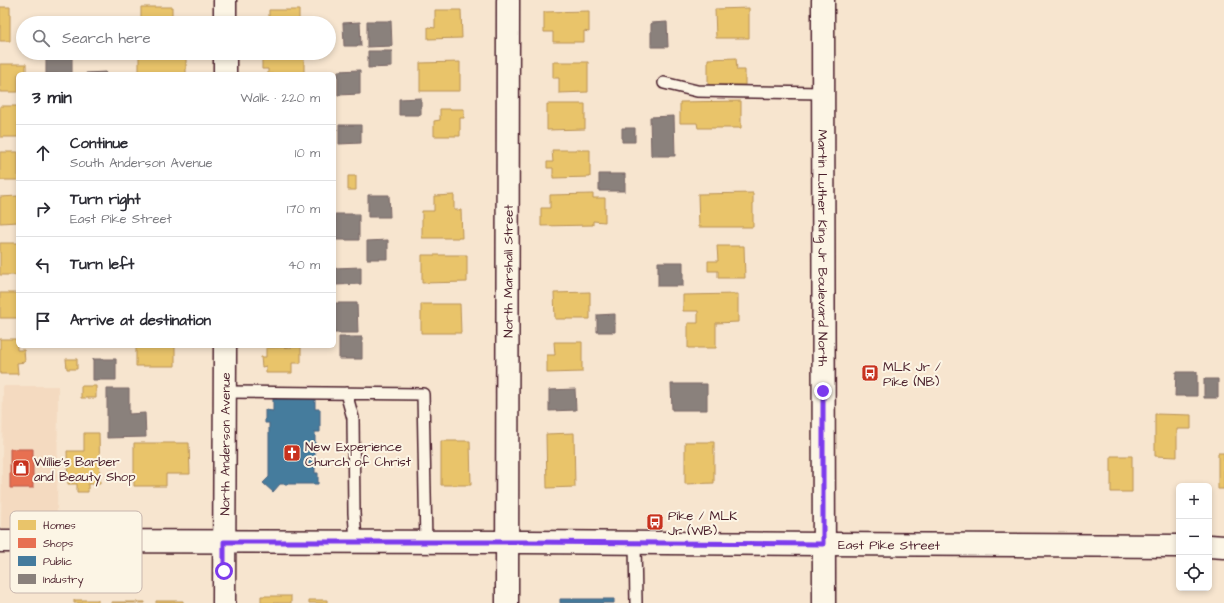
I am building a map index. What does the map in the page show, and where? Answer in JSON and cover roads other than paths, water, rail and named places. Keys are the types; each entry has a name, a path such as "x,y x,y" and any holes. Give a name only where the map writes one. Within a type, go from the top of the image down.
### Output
{"street":[{"path":"225,0 225,16"},
{"name":"North Marshall Street","path":"507,603 508,0"},
{"name":"Martin Luther King Jr Boulevard North","path":"823,0 824,603"},
{"path":"225,60 225,72"},
{"name":"North Anderson Avenue","path":"224,603 225,348"},
{"name":"East Pike Street","path":"0,541 10,541"},
{"name":"East Pike Street","path":"142,542 1176,546"},
{"path":"1212,546 1224,547"}],"lane":[{"path":"664,83 697,91 823,93"},
{"path":"225,392 422,394 426,542"},
{"path":"346,393 353,418 354,513 356,542"},
{"path":"635,543 636,603"}],"place":[{"name":"MLK Jr / Pike (NB)","path":"870,373"},
{"name":"New Experience Church of Christ","path":"292,453"},
{"name":"Willie's Barber and Beauty Shop","path":"21,468"},
{"name":"Pike / MLK Jr (WB)","path":"655,522"}]}
